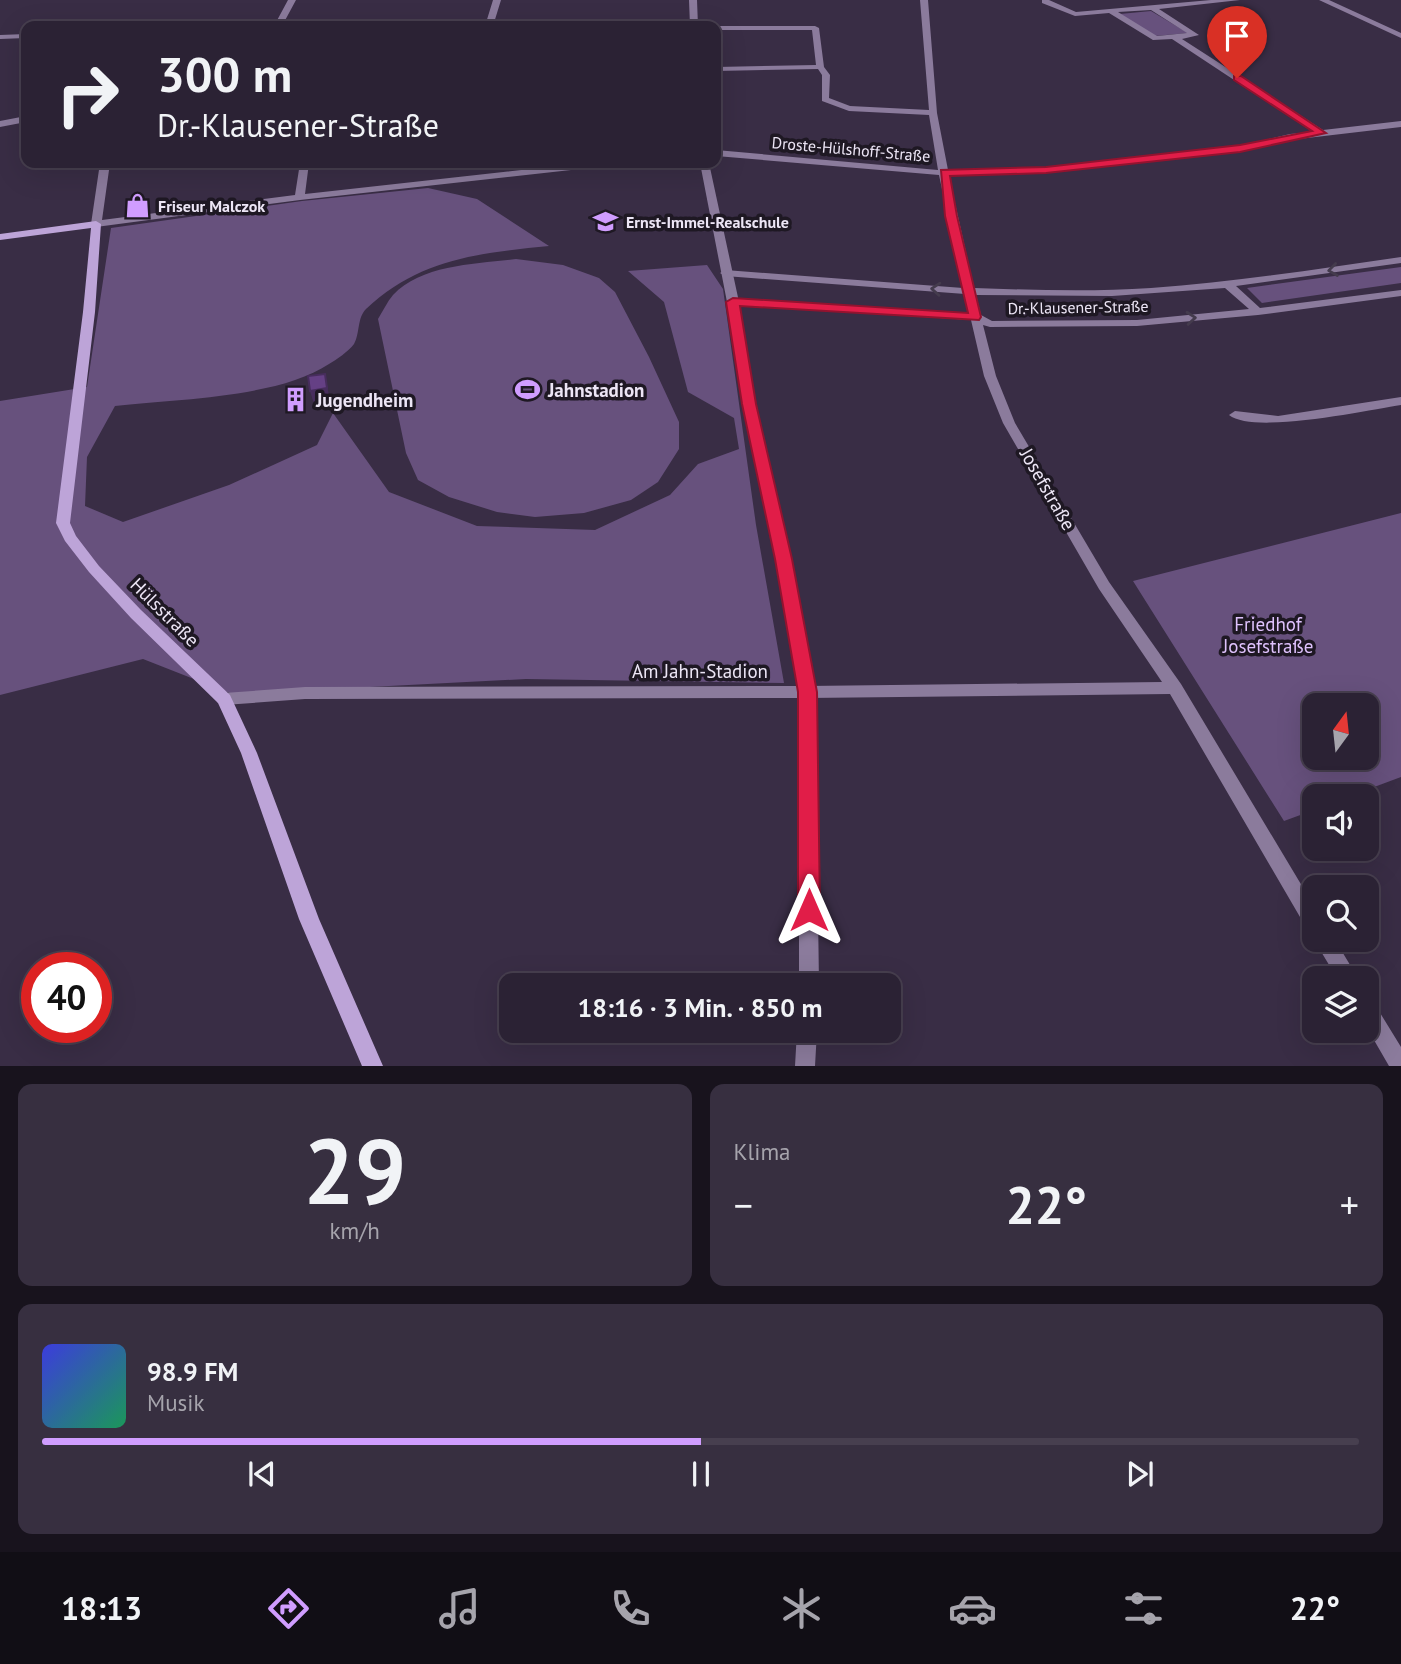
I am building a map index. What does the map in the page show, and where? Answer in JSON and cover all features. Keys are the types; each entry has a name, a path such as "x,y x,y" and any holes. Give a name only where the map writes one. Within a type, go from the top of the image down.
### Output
{"main road":[{"path":"0,237 96,224"},
{"name":"Hülsstraße","path":"96,224 89,312 63,523 70,538 109,585 224,699 249,753 309,919 373,1066"}],"street":[{"path":"281,21 292,0"},
{"path":"491,21 497,0"},
{"path":"693,0 694,21"},
{"name":"Josefstraße","path":"924,0 933,113 944,173 968,291 990,376 1009,423 1104,585 1175,688 1302,903"},
{"path":"1045,1 1075,15 1236,0"},
{"path":"1323,0 1401,36"},
{"path":"1111,11 1156,38 1195,35 1153,8"},
{"path":"721,28 815,28 820,67 826,75 825,99 849,108 933,113"},
{"path":"0,37 21,36"},
{"path":"1174,37 1321,133"},
{"path":"721,69 820,67"},
{"path":"0,124 21,120"},
{"name":"Droste-Hülshoff-Straße","path":"721,153 944,173 1046,170 1240,149 1290,137 1401,124"},
{"name":"Hülsstraße","path":"96,224 104,168"},
{"path":"300,197 303,168"},
{"path":"489,168 490,175"},
{"path":"96,224 300,197 558,168"},
{"path":"705,168 807,692 809,973"},
{"name":"Dr.-Klausener-Straße","path":"725,273 968,291 1111,293 1227,284 1401,260"},
{"path":"1227,284 1258,312"},
{"name":"Dr.-Klausener-Straße","path":"733,302 975,317 990,324 1137,323 1258,312 1401,293"},
{"path":"1235,415 1278,420 1401,401"},
{"name":"Am Jahn-Stadion","path":"224,699 305,693 1175,688"},
{"path":"1379,1030 1401,1066"},
{"path":"805,1066 806,1043"}],"green space":[{"path":"1151,11 1188,33 1155,36 1120,14"},
{"path":"428,188 477,199 549,246 451,261 407,279 366,309 361,317 356,340 349,350 308,375 283,384 226,395 115,406 87,457 85,506 123,522 229,485 317,445 333,413 389,492 477,526 595,530 670,495 698,464 739,449 734,418 688,392 664,302 628,271 707,265 723,289 756,525 784,683 526,679 232,694 143,659 0,695 0,401 87,387 111,228 302,201"},
{"name":"Jahnstadion","path":"516,259 563,265 599,278 615,292 649,357 679,422 679,449 658,482 631,500 584,513 535,517 497,512 449,497 418,480 406,453 378,319 393,295 419,277 451,267"},
{"path":"1401,267 1401,283 1262,303 1247,288"},
{"name":"Friedhof Josefstraße","path":"1401,513 1401,777 1379,785 1302,784 1302,814 1284,821 1133,581"}],"building":[{"path":"325,374 327,388 310,391 308,376"}],"place":[{"name":"Friseur Malczok","path":"138,206"},
{"name":"Ernst-Immel-Realschule","path":"606,222"},
{"name":"Jahnstadion","path":"528,390"},
{"name":"Jugendheim","path":"296,400"}],"route":[{"path":"809,910 807,692 783,559 749,404 733,302 975,317 951,216 944,173 1046,170 1240,149 1321,133 1237,78"}]}
